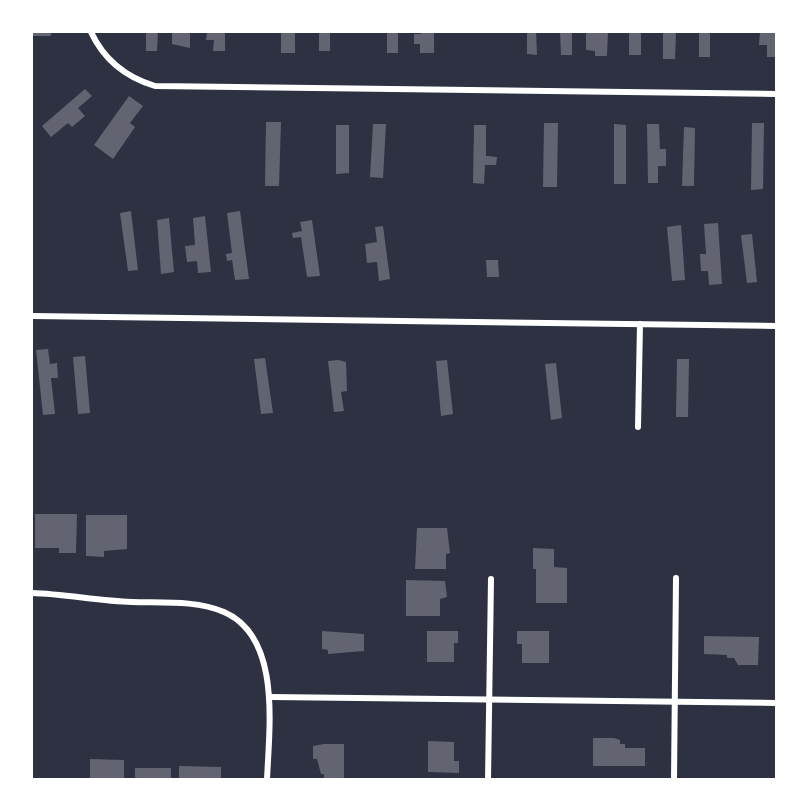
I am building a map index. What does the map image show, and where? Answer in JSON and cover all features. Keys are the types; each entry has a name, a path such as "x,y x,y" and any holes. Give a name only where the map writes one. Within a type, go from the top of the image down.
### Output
{"street":[{"path":"91,32 99,48 112,64 137,81 154,86 777,94"},
{"path":"32,316 777,326"},
{"path":"638,427 640,324"},
{"path":"674,780 675,578"},
{"path":"488,780 491,579"},
{"path":"32,593 129,602 197,604 225,612 250,633 263,660 270,697 267,780"},
{"path":"270,697 777,703"}],"building":[{"path":"32,32 51,32 51,36 32,36"},
{"path":"146,32 158,32 157,51 146,51"},
{"path":"172,32 190,32 190,48 172,44"},
{"path":"207,32 225,32 225,51 213,51 214,40 206,40"},
{"path":"281,32 295,32 295,53 281,53"},
{"path":"319,32 330,32 330,51 319,51"},
{"path":"387,32 398,32 398,53 387,53"},
{"path":"421,32 434,32 434,53 420,53 420,44 414,44 414,34 421,34"},
{"path":"527,32 536,32 537,55 527,54"},
{"path":"560,32 572,32 572,55 561,55"},
{"path":"586,32 608,32 607,56 595,56 595,51 586,50"},
{"path":"629,32 641,32 641,55 629,55"},
{"path":"663,32 676,32 675,59 663,59"},
{"path":"699,32 710,32 710,57 699,57"},
{"path":"760,32 776,32 776,57 767,57 767,45 759,45"},
{"path":"85,89 92,96 78,108 85,116 72,127 68,123 51,137 42,126"},
{"path":"129,96 143,106 130,123 135,127 113,159 94,145"},
{"path":"266,122 281,122 279,186 265,186"},
{"path":"544,123 558,123 557,187 543,187"},
{"path":"752,123 764,123 763,189 751,190"},
{"path":"373,124 386,124 383,178 370,177"},
{"path":"614,124 626,125 626,184 614,184"},
{"path":"647,124 659,124 660,149 666,149 666,166 658,166 658,183 648,183"},
{"path":"336,125 349,125 349,173 336,174"},
{"path":"474,125 486,125 486,156 497,157 496,165 485,165 484,184 473,183"},
{"path":"684,127 695,128 694,186 682,186"},
{"path":"131,211 138,270 128,271 120,213"},
{"path":"240,211 249,279 235,280 232,260 227,261 226,254 232,253 227,213"},
{"path":"205,216 211,272 198,273 197,261 187,262 185,246 195,245 193,218"},
{"path":"169,218 174,272 161,274 157,220"},
{"path":"312,220 320,276 307,277 301,237 293,238 292,233 302,231 300,222"},
{"path":"718,223 722,284 709,285 708,271 701,271 700,254 706,254 704,224"},
{"path":"681,225 685,280 672,281 667,227"},
{"path":"383,226 390,279 379,281 377,262 367,263 365,244 377,242 375,227"},
{"path":"752,234 757,282 747,283 741,235"},
{"path":"486,260 498,260 499,277 487,277"},
{"path":"48,349 50,364 57,363 58,378 51,378 55,414 43,415 36,350"},
{"path":"85,356 90,413 78,414 73,357"},
{"path":"265,358 273,413 261,414 254,359"},
{"path":"677,359 689,359 688,417 676,417"},
{"path":"447,360 453,414 441,416 436,361"},
{"path":"328,361 346,362 347,391 341,392 344,411 334,412"},
{"path":"556,363 562,418 551,420 545,364"},
{"path":"35,514 77,514 76,553 59,553 59,548 35,548"},
{"path":"86,515 127,515 127,549 104,551 104,557 86,556"},
{"path":"417,528 447,528 450,553 446,554 446,569 415,569"},
{"path":"533,548 554,549 554,567 567,568 567,603 536,603 536,569 533,569"},
{"path":"406,580 445,581 447,597 440,599 440,616 406,616"},
{"path":"322,631 364,634 364,651 328,654 328,650 322,649"},
{"path":"427,631 458,631 458,643 454,643 454,662 427,662"},
{"path":"517,631 549,631 549,663 522,663 522,644 517,644"},
{"path":"704,636 759,637 758,665 738,665 734,658 727,658 727,655 704,654"},
{"path":"593,738 614,738 620,740 620,744 625,744 625,748 645,748 645,766 593,766"},
{"path":"428,741 454,742 454,761 459,761 459,773 428,772"},
{"path":"344,744 344,780 324,780 324,774 321,774 317,759 313,759 313,746"},
{"path":"90,759 124,760 124,780 90,780"},
{"path":"179,766 221,767 221,780 179,780"},
{"path":"135,768 171,768 171,780 135,780"}]}
